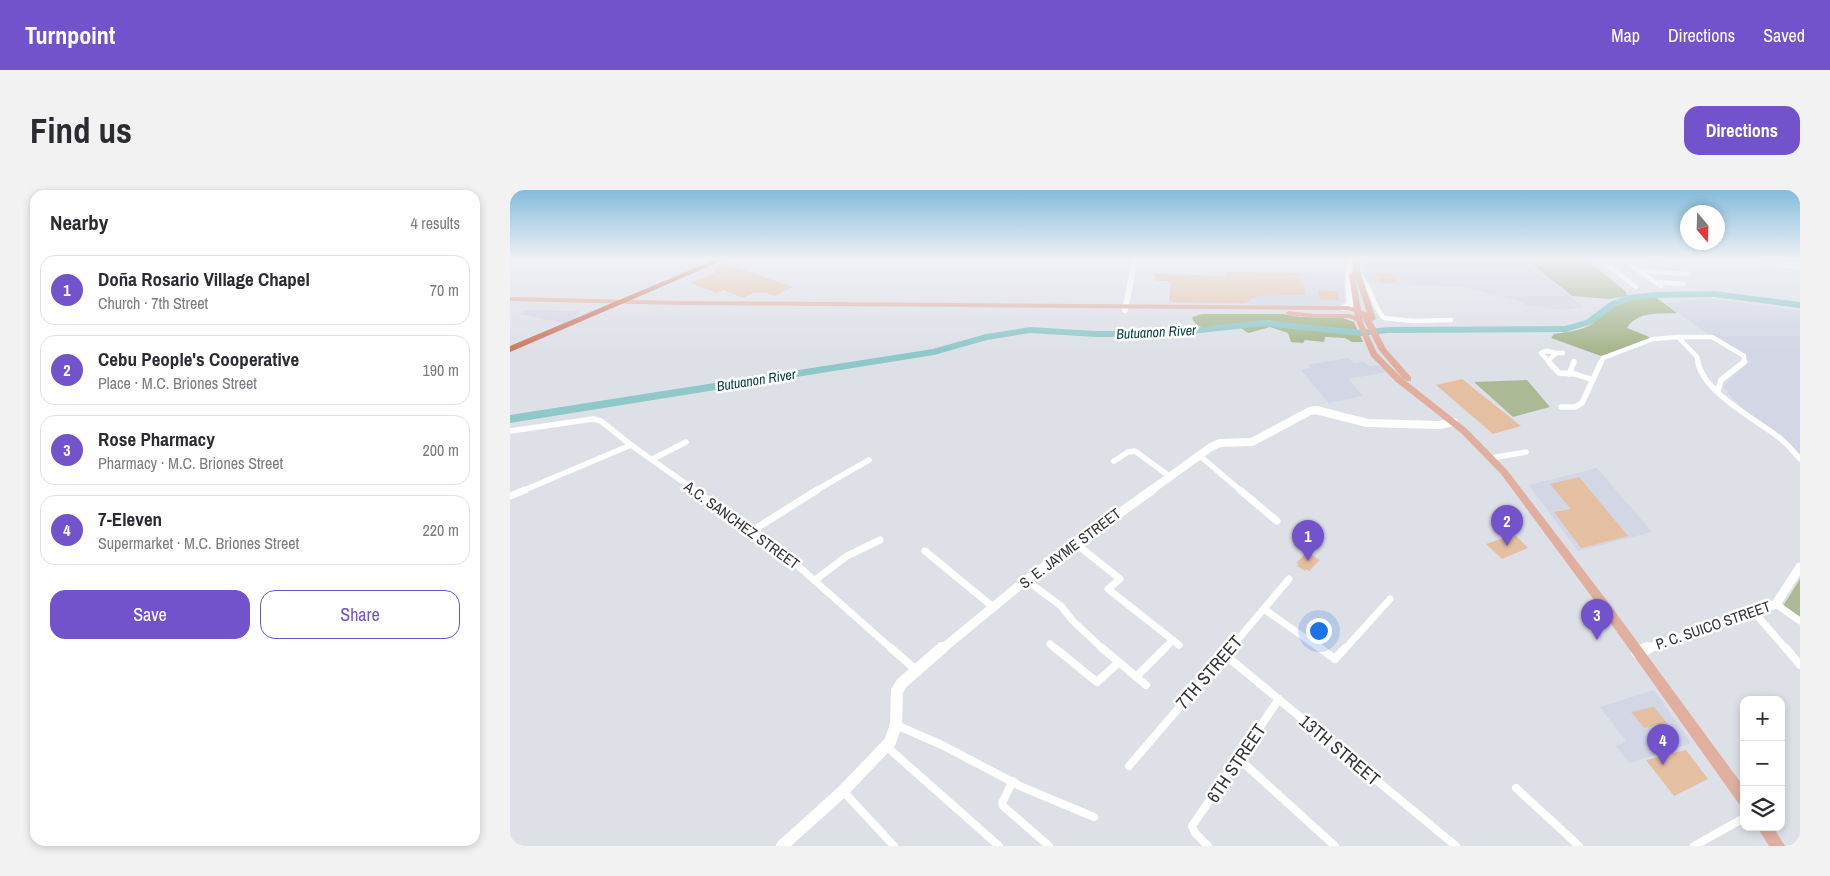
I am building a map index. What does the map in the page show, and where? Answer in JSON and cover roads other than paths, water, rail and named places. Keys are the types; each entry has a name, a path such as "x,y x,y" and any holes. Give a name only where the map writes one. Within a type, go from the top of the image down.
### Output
{"highway":[{"path":"510,349 607,306 620,301 639,298 655,291"},
{"path":"599,300 639,298"}],"main road":[{"path":"1355,291 1359,322 1367,342 1380,361 1416,393 1454,422 1492,458 1519,490 1740,794"},
{"path":"1363,291 1373,325"},
{"path":"639,298 1281,312 1351,312 1358,311 1366,302"},
{"path":"510,299 620,301"},
{"path":"510,305 1343,308 1358,311 1366,316 1382,342 1387,356 1408,379 1416,393"},
{"path":"1281,312 1314,316 1349,316 1359,322"},
{"path":"1767,831 1778,846"}],"street":[{"path":"1125,308 1129,291"},
{"path":"1343,308 1350,305 1349,291"},
{"path":"1369,291 1372,300 1384,318 1412,321 1451,320"},
{"path":"1678,337 1697,357 1696,362 1701,373 1745,414 1782,440 1800,459"},
{"path":"1561,407 1575,407 1582,403 1603,358 1653,339 1712,337 1744,356 1744,363 1721,380 1718,390"},
{"path":"1563,353 1556,354 1542,351 1543,356 1559,373 1593,380"},
{"path":"1548,361 1556,354"},
{"path":"1569,374 1574,361"},
{"name":"S. E. JAYME STREET","path":"782,846 843,792 890,742 896,725 897,691 902,683 1026,580 1199,455 1215,445 1252,442 1310,411 1316,410 1367,423 1439,425 1454,422"},
{"name":"A.C. SANCHEZ STREET","path":"510,431 593,419 601,421 631,445 780,550 916,670"},
{"path":"652,459 686,442"},
{"path":"510,496 631,445"},
{"path":"1114,461 1128,452 1135,451 1169,476"},
{"path":"1492,458 1526,452"},
{"path":"1199,455 1277,521"},
{"path":"752,531 794,503 868,460"},
{"path":"815,580 847,556 880,540"},
{"path":"1075,543 1120,579 1108,589 1176,643 1136,677"},
{"path":"925,551 993,607"},
{"name":"P. C. SUICO STREET","path":"1637,652 1776,604 1800,567"},
{"name":"7TH STREET","path":"1129,766 1289,579"},
{"path":"1026,580 1061,606 1073,621 1118,663 1146,684"},
{"path":"1264,609 1334,659 1390,599"},
{"path":"1776,604 1800,621"},
{"path":"1754,612 1800,665"},
{"path":"1050,644 1097,682 1118,663"},
{"name":"13TH STREET","path":"1224,654 1456,846"},
{"name":"6TH STREET","path":"1208,846 1195,833 1192,826 1279,699"},
{"path":"896,725 942,745 1013,782 1094,817"},
{"path":"886,746 999,846"},
{"path":"1238,759 1334,846"},
{"path":"1013,782 1002,802 1003,806 1049,846"},
{"path":"1516,788 1579,846"},
{"path":"843,792 894,846"},
{"path":"1694,846 1740,820"}],"waterway":[{"name":"Butuanon River","path":"510,419 934,352 986,337 1030,330 1096,334 1164,334 1264,323 1360,333 1388,330 1566,329 1589,322 1613,304 1629,298 1655,295 1715,294 1800,305"}],"place":[{"name":"Cebu People's Cooperative","path":"1507,546"},
{"name":"Doña Rosario Village Chapel","path":"1308,561"},
{"name":"Rose Pharmacy","path":"1597,640"},
{"name":"7-Eleven","path":"1663,765"}]}
